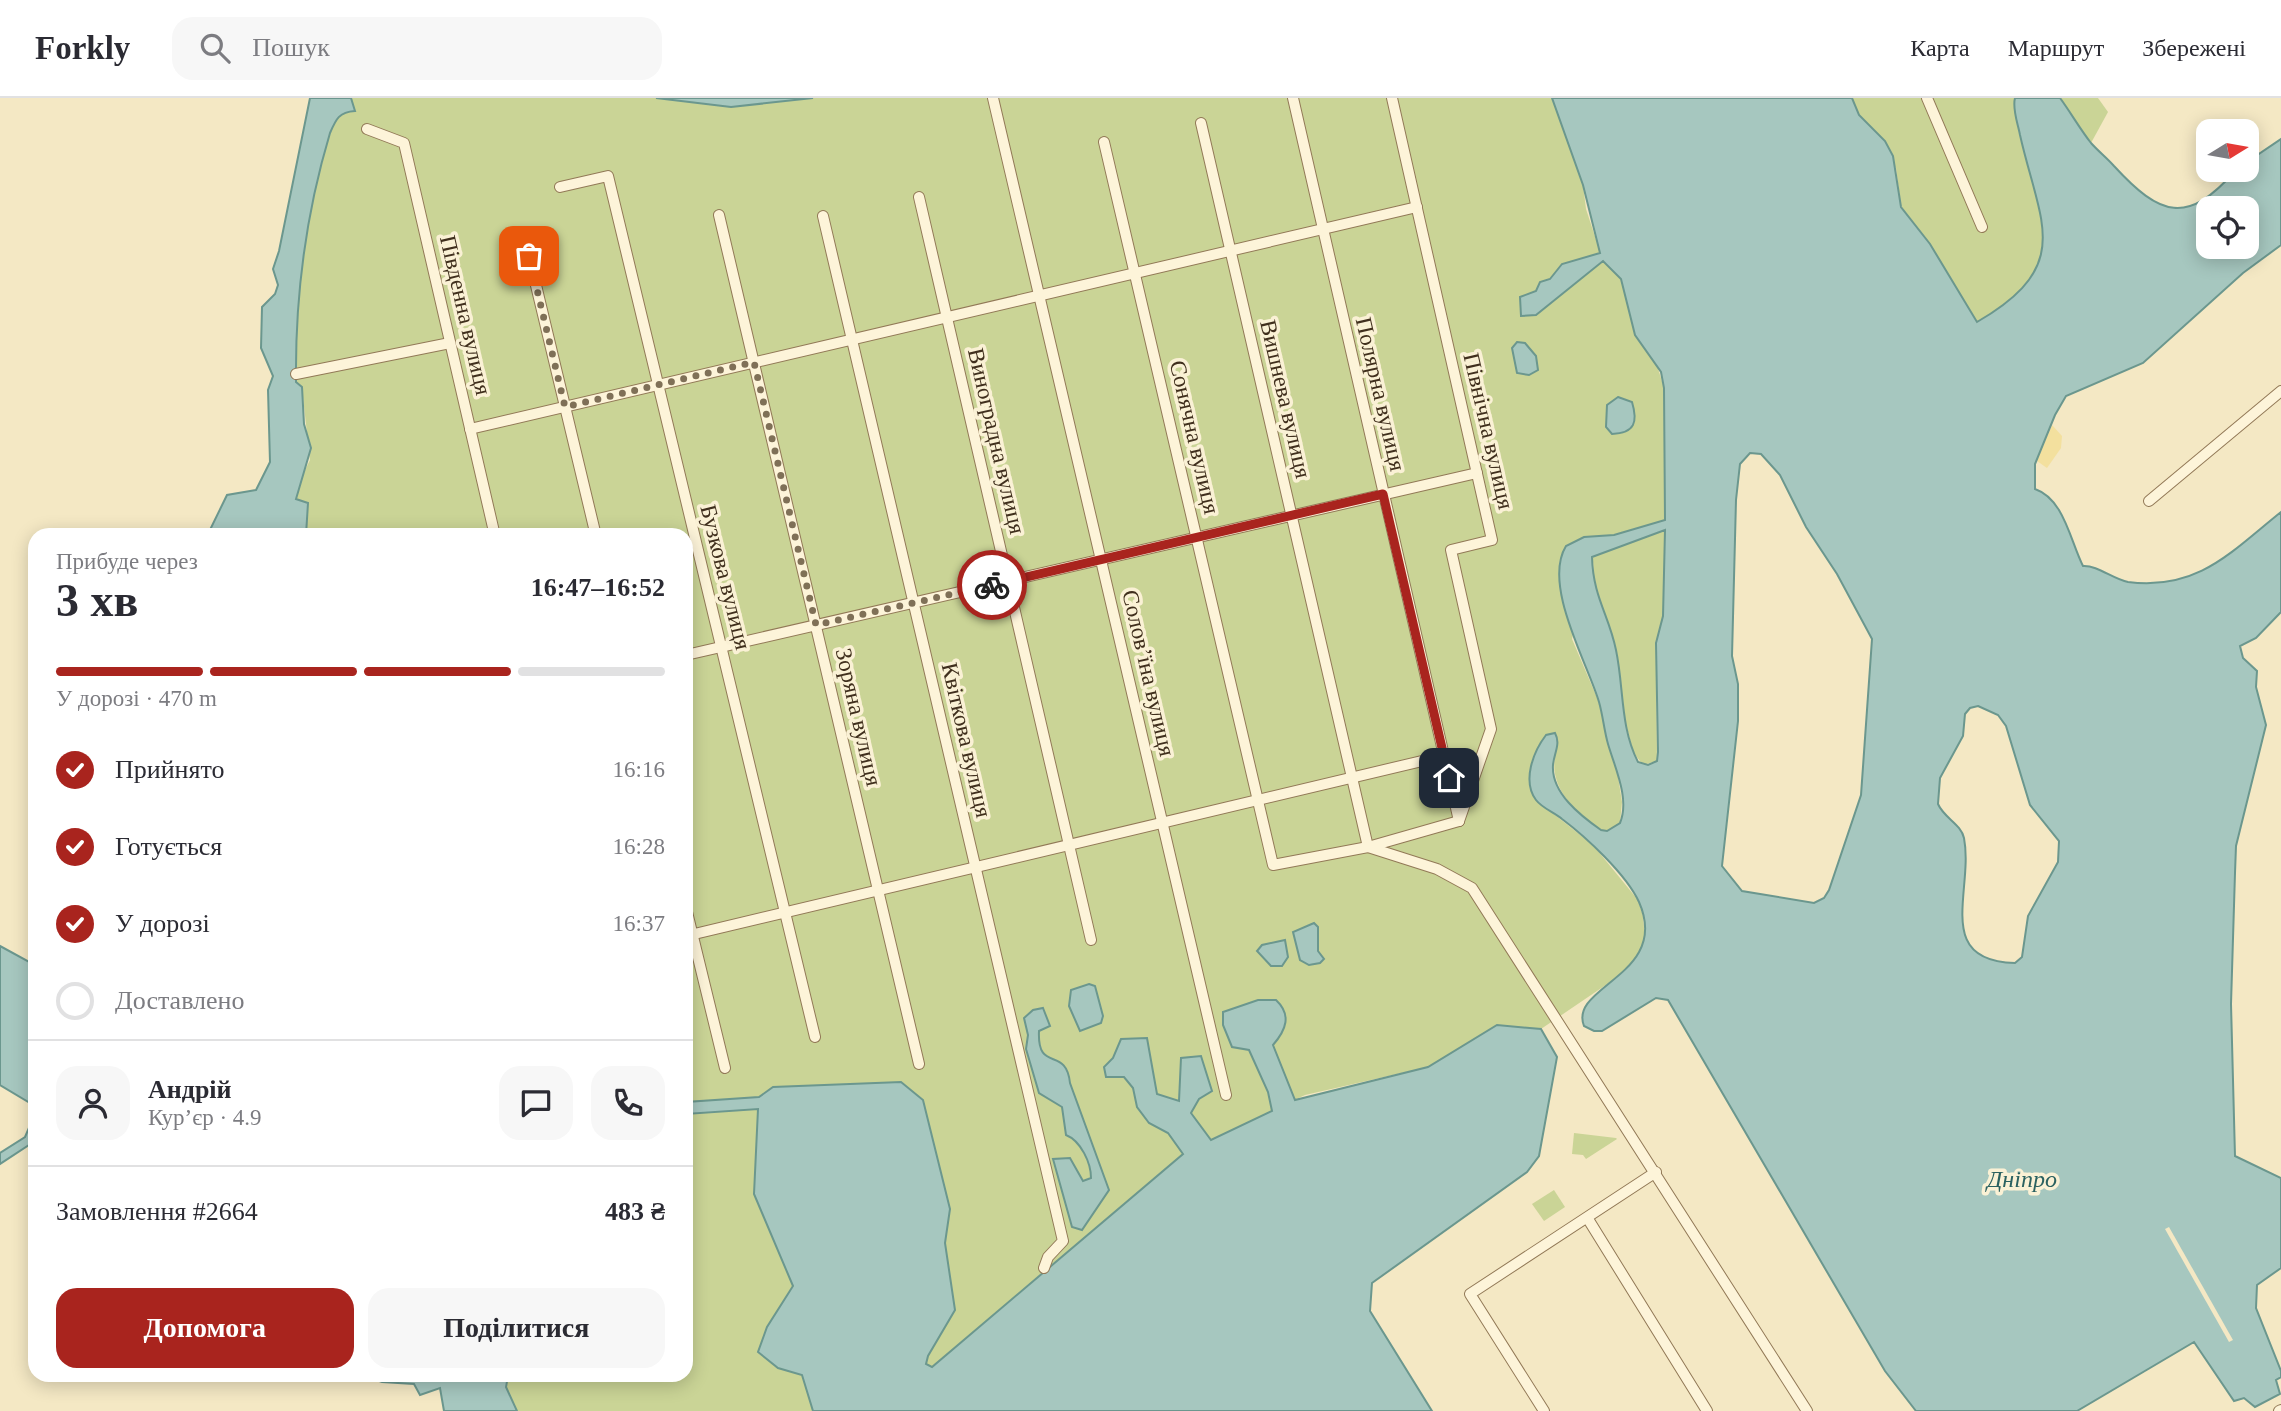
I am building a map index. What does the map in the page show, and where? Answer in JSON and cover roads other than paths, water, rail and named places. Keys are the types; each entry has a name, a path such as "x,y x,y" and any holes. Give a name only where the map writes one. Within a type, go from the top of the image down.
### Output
{"street":[{"name":"Соловʼїна вулиця","path":"993,98 1226,1095"},
{"name":"Полярна вулиця","path":"1293,98 1460,821"},
{"name":"Північна вулиця","path":"1392,98 1492,540 1451,550 1491,729 1460,821"},
{"path":"1927,98 1982,228"},
{"name":"Вишнева вулиця","path":"1202,123 1350,779 1368,846"},
{"name":"Південна вулиця","path":"367,129 404,143 493,528"},
{"name":"Сонячна вулиця","path":"1104,142 1273,864 1368,846"},
{"name":"Бузкова вулиця","path":"560,187 608,176 693,528"},
{"name":"Виноградна вулиця","path":"919,197 1091,940"},
{"path":"470,429 1417,207"},
{"name":"Зоряна вулиця","path":"719,215 919,1065"},
{"name":"Квіткова вулиця","path":"823,216 1063,1241 1048,1257 1044,1268"},
{"path":"529,256 594,528"},
{"path":"296,374 450,343"},
{"path":"2149,501 2281,391"},
{"path":"693,653 1477,473"},
{"name":"Бузкова вулиця","path":"693,528 815,1037"},
{"path":"693,934 1443,756"},
{"path":"1368,846 1460,821"},
{"path":"1368,846 1437,869 1472,888 1807,1411"},
{"path":"693,950 724,1068"},
{"path":"1544,1411 1470,1294 1656,1172"},
{"path":"1588,1219 1707,1411"}],"water":[{"path":"310,98 351,98 355,111 339,117 330,133 314,194 300,287 296,382 302,387 304,424 311,448 296,499 308,503 306,528 211,528 227,495 256,490 270,462 268,390 273,376 261,348 262,307 275,294 278,285 273,269"},
{"path":"656,98 813,98 731,107"},
{"name":"Дніпро","path":"1552,98 1852,98 1859,115 1885,141 1893,156 1901,207 1930,244 1977,322 2008,301 2028,281 2039,261 2043,240 2036,194 2014,107 2015,98 2060,98 2091,143 2146,196 2174,208 2196,203 2196,259 2259,259 2259,196 2208,196 2225,182 2259,182 2259,154 2281,139 2281,245 2243,273 2143,363 2066,396 2055,415 2035,464 2035,489 2045,494 2060,511 2083,566 2128,582 2153,583 2194,574 2230,554 2281,512 2281,612 2256,638 2240,646 2243,658 2257,671 2256,687 2266,725 2236,846 2231,1004 2235,1156 2281,1178 2281,1268 2257,1285 2256,1308 2281,1371 2281,1377 2276,1380 2280,1394 2255,1407 2244,1398 2234,1401 2194,1342 2077,1411 1916,1411 1885,1371 1668,1000 1656,998 1602,1031 1594,1031 1584,1026 1583,1012 1590,1000 1631,963 1642,947 1645,927 1639,902 1625,880 1582,836 1536,800 1530,784 1531,767 1546,735 1555,733 1557,745 1554,775 1562,794 1576,811 1601,830 1607,831 1620,823 1623,804 1620,784 1599,702 1563,602 1559,581 1560,562 1566,546 1584,537 1614,535 1665,520 1664,388 1661,372 1635,335 1621,279 1603,261 1536,315 1521,316 1520,297 1536,291 1540,282 1550,279 1562,264 1600,253 1583,185","holes":["1750,453 1761,454 1780,475 1806,527 1837,574 1872,639 1861,795 1829,890 1824,898 1814,903 1742,891 1722,866 1738,721 1738,684 1732,656 1736,500 1740,464","1665,530 1663,616 1656,643 1658,752 1657,761 1648,765 1638,762 1628,735 1619,664 1598,595 1592,557","1978,706 1998,715 2006,726 2030,805 2059,841 2058,862 2028,916 2022,957 2015,963 1990,959 1974,950 1965,936 1964,838 1960,829 1938,804 1940,778 1963,736 1965,714 1970,708"]},
{"path":"1517,342 1525,343 1536,356 1538,370 1529,375 1517,373 1512,348"},
{"path":"1618,397 1632,402 1635,415 1630,429 1612,434 1606,427 1607,405"},
{"path":"1314,923 1318,927 1318,951 1324,959 1320,963 1309,965 1300,960 1293,932"},
{"path":"1285,940 1288,957 1282,966 1271,966 1257,951 1262,945"},
{"path":"0,946 28,961 28,1102 0,1085"},
{"path":"1089,984 1095,986 1103,1016 1101,1023 1080,1031 1069,1006 1071,990"},
{"path":"1258,1000 1276,1000 1281,1006 1286,1017 1284,1028 1273,1045 1295,1100 1428,1067 1497,1025 1541,1029 1557,1057 1539,1156 1527,1172 1372,1283 1370,1311 1432,1411 813,1411 802,1375 778,1368 758,1352 767,1327 793,1286 754,1194 758,1109 693,1114 693,1102 759,1097 773,1087 901,1082 923,1100 950,1209 945,1243 955,1310 928,1356 926,1364 932,1367 1183,1154 1168,1133 1149,1123 1137,1107 1133,1088 1124,1077 1106,1077 1104,1067 1113,1058 1121,1039 1147,1038 1157,1094 1179,1101 1181,1058 1201,1056 1212,1091 1199,1099 1191,1113 1211,1140 1272,1111 1268,1092 1249,1050 1232,1047 1223,1025 1223,1012"},
{"path":"1043,1008 1050,1026 1039,1031 1042,1052 1063,1065 1067,1072 1109,1190 1082,1230 1072,1227 1053,1159 1070,1158 1083,1181 1091,1178 1089,1166 1081,1147 1066,1135 1062,1107 1039,1093 1026,1049 1028,1035 1024,1018 1033,1010"},
{"path":"28,1130 28,1146 0,1164 0,1153 25,1137"},
{"path":"382,1382 507,1382 506,1387 517,1411 444,1411 440,1388 420,1395 414,1384"}]}
